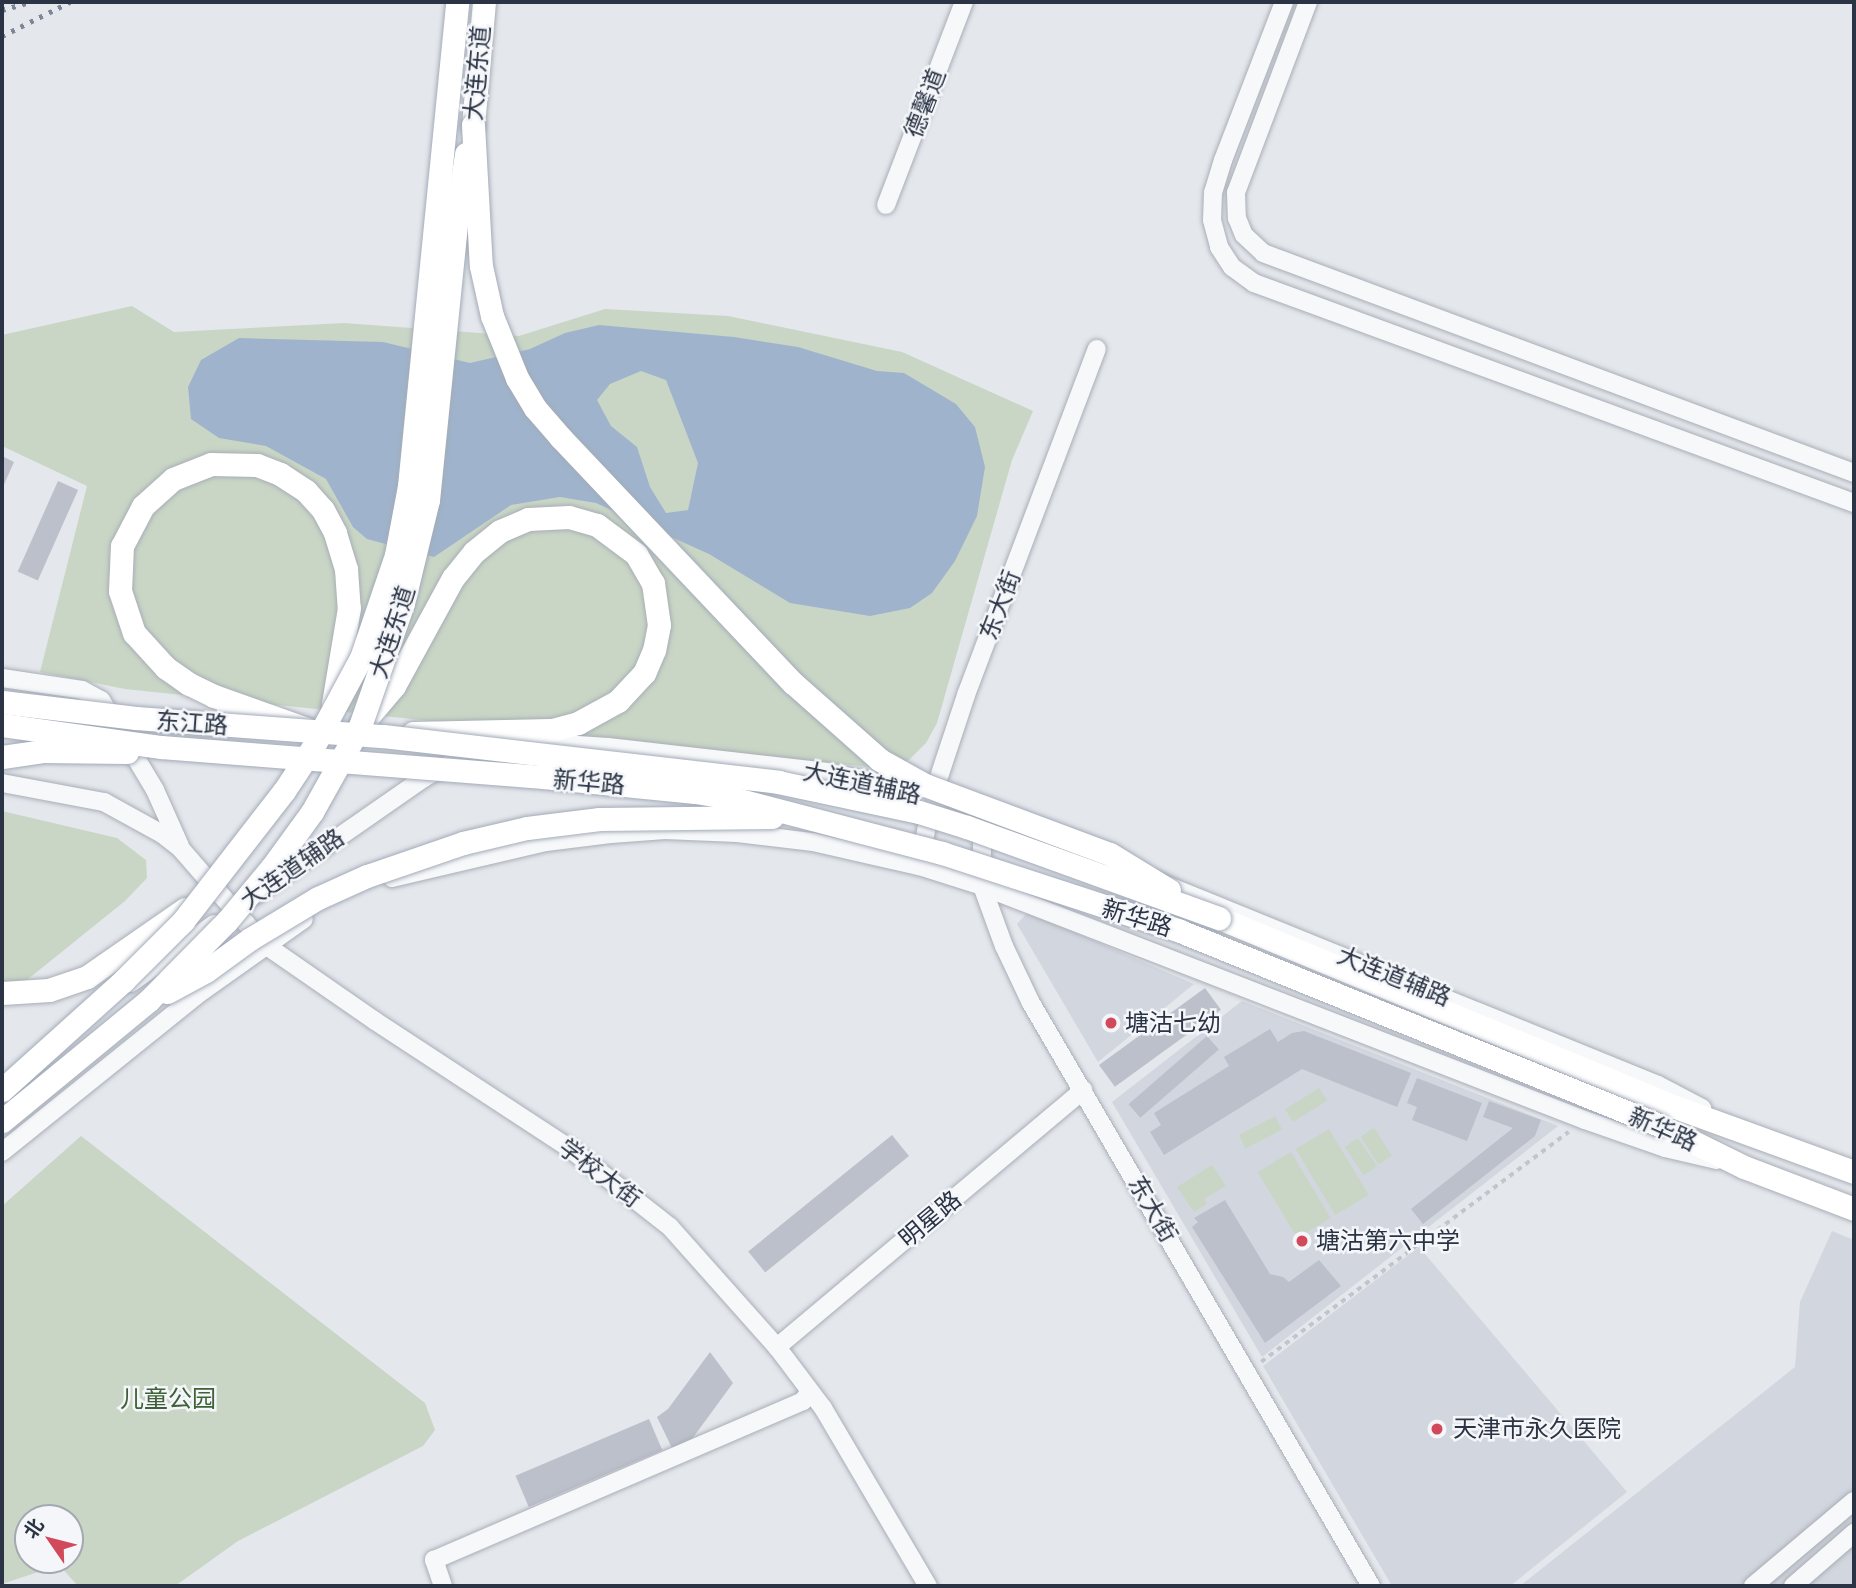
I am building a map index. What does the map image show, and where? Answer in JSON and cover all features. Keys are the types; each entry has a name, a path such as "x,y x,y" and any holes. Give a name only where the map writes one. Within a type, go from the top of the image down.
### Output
{"main road":[{"name":"大连东道","path":"2,1090 149,957 205,895 284,791 330,716 361,658 390,577 404,519 422,368 457,2"},
{"name":"大连东道","path":"2,1121 148,1001 205,945 272,867 323,795 360,726 403,603 428,500 461,182 473,125 484,2"},
{"path":"473,125 479,237 489,307 517,378 535,408 561,438 793,683 880,760 925,785 1110,855 1219,918"},
{"path":"307,729 214,696 189,684 166,668 134,633 120,591 122,546 143,506 173,479 211,464 257,464 280,474 306,491 323,510 335,533 346,569 349,608 330,716"},
{"path":"360,726 394,686 453,578 474,552 500,531 513,524 542,516 582,520 597,525 625,542 645,565 653,583 658,608 654,650 637,683 611,706 578,723 551,730 500,733 429,731 383,736"},
{"name":"东江路","path":"2,702 149,719 383,736"},
{"name":"东江路","path":"2,725 161,747 382,764"},
{"name":"新华路","path":"383,736 722,774 850,796 967,827 1219,918 1663,1115 1744,1167 1854,1209"},
{"path":"2,757 43,751 136,752 161,747"},
{"name":"新华路","path":"382,764 695,792 942,853 1180,931 1663,1115 1758,1137 1854,1172"},
{"path":"148,1001 206,971 250,939 318,898 367,876 463,843 527,828 599,818 805,818"},
{"path":"2,993 49,990 87,977 130,950 205,895"}],"street":[{"name":"德馨道","path":"886,205 964,2"},
{"path":"1284,2 1213,192 1212,220 1219,247 1232,267 1254,283 1854,503"},
{"path":"1308,2 1236,193 1237,218 1244,235 1263,253 1854,473"},
{"name":"东大街","path":"919,866 932,798 966,695 1097,349"},
{"path":"2,678 82,690 101,700 155,790 181,849"},
{"name":"大连道辅路","path":"2,1077 233,910 424,778 466,754 547,743 608,747 826,772 881,783 932,798 1298,936 1658,1085 1758,1137"},
{"path":"2,783 104,802 162,834 181,849"},
{"name":"东大街","path":"982,817 982,886 1003,946 1031,1003 1371,1586"},
{"name":"大连道辅路","path":"2,1152 264,944 328,904 390,878 481,855 559,840 666,830 737,832 813,842 919,866 982,886 1585,1120 1665,1148 1744,1167"},
{"name":"学校大街","path":"181,849 264,944 579,1156 670,1227 777,1347 810,1391 929,1586"},
{"name":"明星路","path":"777,1347 1083,1090"},
{"path":"443,1586 434,1560 803,1401 810,1391"},
{"path":"1753,1586 1854,1501"},
{"path":"1793,1586 1854,1533"}],"path":[{"path":"1248,1372 1585,1120"}],"shaded area":[{"name":"塘沽七幼","path":"1028,912 1194,984 1098,1062 1017,924"},
{"name":"塘沽第六中学","path":"1242,1001 1558,1126 1262,1357 1112,1102"},
{"path":"1832,1231 1854,1240 1854,1586 1520,1586 1795,1367 1800,1302"},
{"name":"天津市永久医院","path":"1419,1247 1627,1492 1510,1586 1392,1586 1263,1366"}],"green space":[{"path":"132,306 174,332 344,323 519,336 605,309 728,316 902,352 1033,411 1012,460 937,723 926,743 909,760 879,768 125,689 40,672 87,486 2,446 2,335"},
{"path":"2,811 117,838 146,860 147,878 125,901 2,1000"},
{"path":"1319,1088 1327,1101 1293,1122 1285,1109"},
{"path":"1275,1116 1282,1129 1246,1148 1239,1135"},
{"path":"1374,1128 1392,1156 1379,1164 1361,1137"},
{"path":"1329,1129 1369,1195 1335,1215 1296,1149"},
{"name":"儿童公园","path":"81,1136 425,1403 435,1430 423,1446 238,1541 175,1586 78,1586 67,1574 84,1574 84,1504 14,1504 14,1574 32,1574 2,1584 2,1206"},
{"path":"1358,1138 1377,1166 1364,1175 1345,1147"},
{"path":"1291,1152 1331,1218 1297,1238 1258,1172"},
{"path":"1212,1165 1226,1186 1204,1199 1207,1204 1194,1212 1177,1187"}],"water":[{"path":"599,325 734,337 798,347 877,371 904,373 956,404 975,427 985,467 977,516 955,561 932,593 910,608 870,616 790,603 709,554 596,503 560,497 511,505 434,557 367,539 353,527 326,479 266,446 219,438 191,419 188,387 201,360 239,338 383,342 470,363 530,349 565,333","holes":["641,371 666,380 698,463 688,510 666,513 650,487 637,447 611,426 597,400 610,384"]}],"building":[{"path":"2,456 14,462 2,489"},
{"path":"58,481 78,490 38,580 18,571"},
{"path":"1205,988 1221,1010 1115,1087 1099,1065"},
{"path":"1270,1029 1278,1042 1292,1033 1304,1031 1411,1073 1397,1107 1302,1069 1164,1155 1150,1132 1161,1125 1154,1113 1229,1066 1224,1057"},
{"path":"1207,1036 1219,1050 1140,1118 1129,1104"},
{"path":"1417,1078 1482,1103 1467,1141 1412,1120 1417,1107 1407,1103"},
{"path":"1489,1101 1541,1120 1535,1136 1423,1224 1411,1209 1513,1128 1483,1117"},
{"path":"892,1135 909,1156 765,1272 748,1251"},
{"path":"1225,1200 1270,1274 1283,1277 1289,1282 1319,1260 1341,1286 1265,1343 1192,1227 1198,1222 1194,1218"},
{"path":"710,1352 733,1383 692,1439 672,1448 657,1417 668,1409"},
{"path":"649,1419 662,1450 529,1507 516,1476"}],"railway":[{"path":"2,10 30,2"},
{"path":"2,36 70,2"}],"place":[{"name":"塘沽七幼","path":"1111,1023"},
{"name":"塘沽第六中学","path":"1302,1241"},
{"name":"天津市永久医院","path":"1437,1429"}]}
